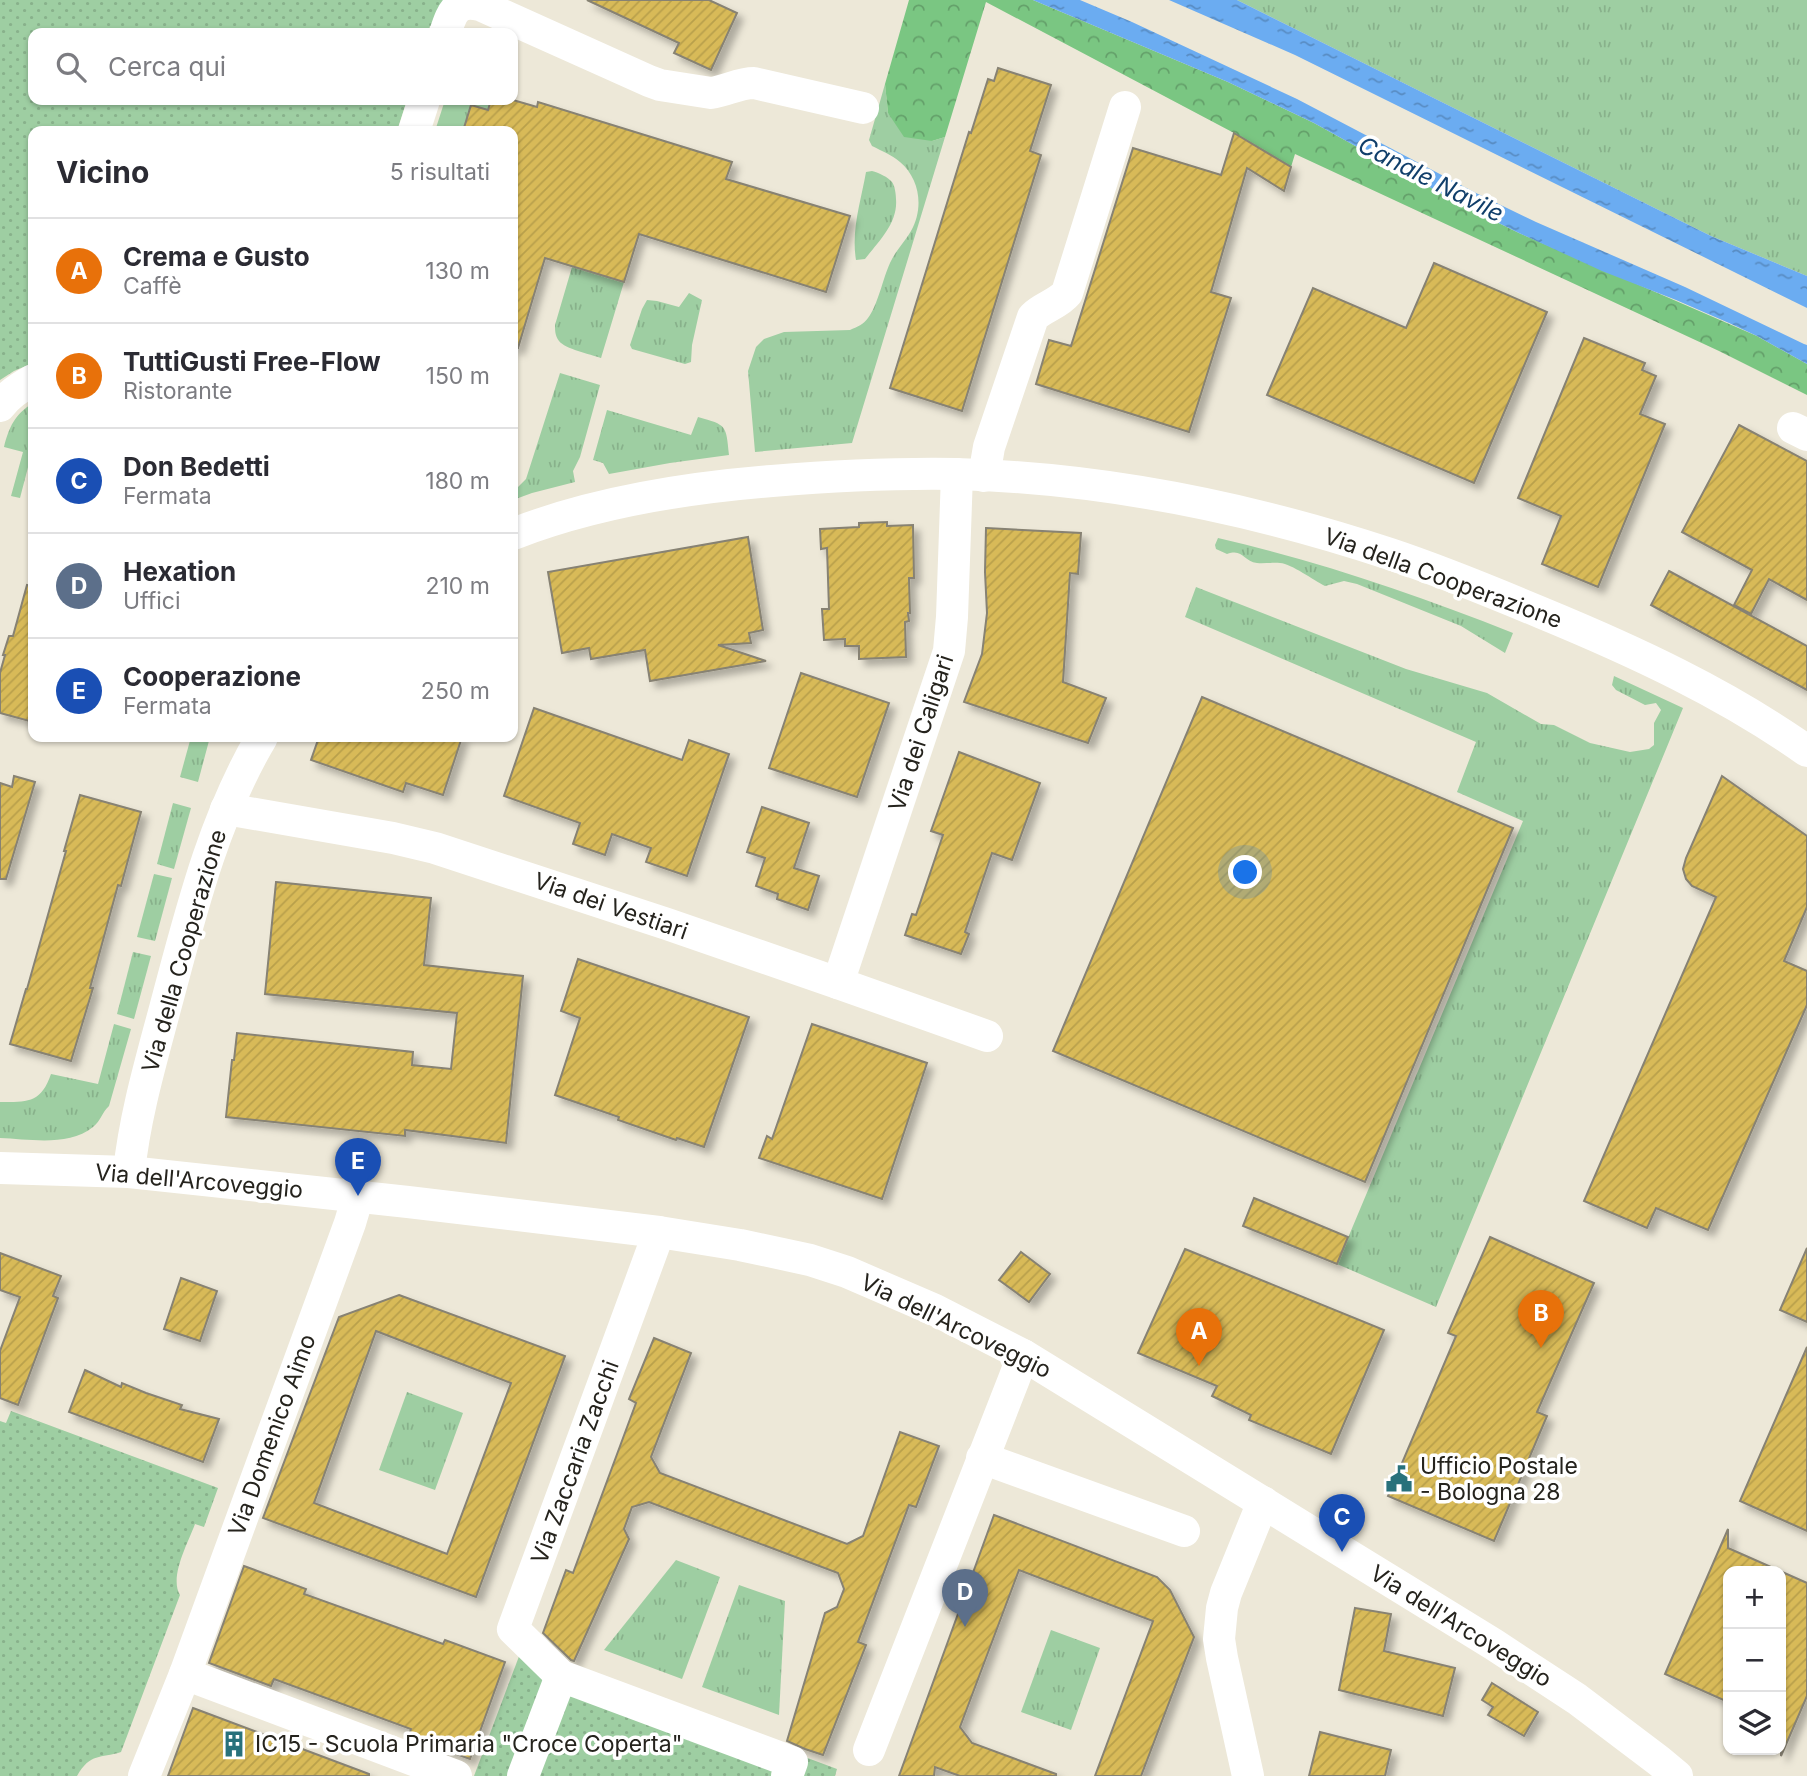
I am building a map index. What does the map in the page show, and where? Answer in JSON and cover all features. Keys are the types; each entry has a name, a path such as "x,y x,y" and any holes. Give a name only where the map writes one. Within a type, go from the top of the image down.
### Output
{"street":[{"path":"447,28 453,12 466,2 480,5 660,85 711,93 744,83 754,83 863,108"},
{"path":"416,126 422,105"},
{"name":"Via dei Caligari","path":"838,983 948,651 970,475 989,447 1033,317 1067,293 1125,107"},
{"path":"0,406 20,386 28,382"},
{"name":"Via della Cooperazione","path":"518,532 596,508 665,494 848,475 970,475 1090,485 1209,505 1299,527 1389,554 1492,592 1639,655 1690,680 1807,751"},
{"name":"Via della Cooperazione","path":"129,1172 141,1103 188,920 226,809 259,742"},
{"name":"Via dei Vestiari","path":"226,809 393,838 435,848 601,902 987,1036"},
{"name":"Via dell'Arcoveggio","path":"0,1168 129,1172 659,1232 740,1245 810,1260 847,1272 935,1310 1023,1355 1503,1650 1577,1699 1677,1776"},
{"name":"Via Domenico Aimo","path":"144,1776 185,1674 358,1196"},
{"name":"Via Zaccaria Zacchi","path":"561,1675 513,1629 659,1232"},
{"path":"869,1750 1023,1355"},
{"path":"982,1458 1184,1531"},
{"path":"1248,1776 1222,1658 1219,1624 1226,1593 1263,1502"},
{"path":"185,1674 456,1776"},
{"path":"523,1776 561,1675 792,1762 787,1776"}],"green space":[{"path":"0,0 446,0 434,26 429,28 28,28 28,105 405,105 399,126 28,126 28,365 0,380"},
{"path":"909,0 1033,0 1228,82 1314,123 1460,204 1519,233 1757,336 1807,364 1807,395 1719,351 1295,154 1291,167 1234,133 986,2 945,137 932,141 904,137 888,113 885,84"},
{"path":"1237,0 1807,0 1807,276 1711,236"},
{"path":"885,84 888,113 932,141 945,137 852,443 755,452 748,371 756,347 764,339 784,332 850,330 862,324 875,306 892,258 915,222 919,204 912,177 900,162 872,146 869,140"},
{"path":"443,105 471,105 465,126 437,126"},
{"path":"471,105 490,105 488,110"},
{"path":"872,171 892,182 896,193 896,208 891,224 865,259 856,260 857,216 866,172"},
{"path":"572,267 624,282 601,358 567,346 559,341 556,335 555,325"},
{"path":"689,293 702,300 691,362 685,364 632,349 630,345 647,300 679,307"},
{"path":"560,373 600,385 580,457 573,471 575,482 518,498 518,487 526,479"},
{"path":"28,407 28,467 20,498 11,496 23,452 4,447 8,433"},
{"path":"607,410 691,435 698,417 715,422 726,432 729,455 609,474 603,463 593,460"},
{"path":"1218,538 1294,557 1367,580 1513,633 1505,653 1461,626 1357,584 1344,581 1325,586 1285,564 1257,563 1240,554 1227,554 1216,549"},
{"path":"1196,587 1406,669 1487,693 1541,724 1554,725 1590,743 1630,752 1649,749 1654,745 1654,723 1661,710 1656,703 1645,705 1616,690 1612,685 1614,676 1683,708 1436,1307 1337,1264 1523,821 1457,792 1476,742 1185,617"},
{"path":"190,742 209,742 198,782 180,777"},
{"path":"173,803 191,808 174,869 157,864"},
{"path":"154,874 172,878 155,941 137,937"},
{"path":"133,952 151,956 134,1019 117,1014"},
{"path":"114,1024 131,1029 109,1106 96,1125 83,1133 60,1140 0,1138 0,1102 26,1101 38,1096 51,1074 98,1084"},
{"path":"407,1392 463,1413 435,1490 379,1470"},
{"path":"11,1411 218,1488 204,1527 195,1524 184,1550 177,1579 180,1595 121,1752 92,1760 77,1776 0,1776 0,1421 6,1423"},
{"path":"676,1560 720,1577 682,1679 604,1650"},
{"path":"739,1585 785,1601 779,1715 702,1687"},
{"path":"1051,1630 1100,1648 1071,1730 1021,1712"},
{"path":"521,1651 837,1769 835,1776 474,1776"}],"water":[{"name":"Canale Navile","path":"1033,0 1080,0 1297,99 1536,222 1685,287 1807,345 1807,364 1729,323 1602,271 1519,233 1460,204 1314,123 1228,82"},
{"path":"1169,0 1237,0 1711,236 1807,276 1807,308 1295,55"}],"building":[{"path":"587,0 709,0 737,13 711,70 674,53 679,43"},
{"path":"998,68 1051,85 1030,151 1041,155 962,411 890,388 969,132 971,133 988,79 994,81"},
{"path":"518,101 537,107 538,102 732,162 726,179 850,216 826,292 639,234 624,282 545,258 518,348 518,126 465,126 471,105 488,110 490,105 518,105"},
{"path":"1234,133 1291,167 1284,191 1247,168 1211,292 1231,298 1189,432 1036,384 1049,340 1071,346 1133,148 1221,175"},
{"path":"1434,263 1547,312 1474,483 1267,395 1313,288 1406,328"},
{"path":"1584,338 1645,363 1642,370 1656,376 1640,414 1665,424 1598,587 1542,564 1561,516 1518,498"},
{"path":"1739,425 1807,461 1807,600 1769,579 1751,614 1734,605 1752,570 1682,532"},
{"path":"887,522 887,526 913,525 914,578 909,578 910,613 909,621 905,622 906,657 859,659 859,646 845,646 845,639 824,640 822,609 829,609 827,548 821,549 820,529"},
{"path":"986,528 1081,533 1078,574 1070,573 1063,682 1106,698 1088,743 964,702 982,654 987,613"},
{"path":"748,537 763,630 749,633 751,643 718,645 766,661 650,681 645,650 591,659 589,648 562,653 548,572"},
{"path":"1669,571 1807,646 1807,690 1651,605"},
{"path":"28,585 28,721 0,713 3,655 9,636 13,636"},
{"path":"801,673 889,703 857,797 769,768"},
{"path":"1202,697 1513,828 1365,1182 1053,1051"},
{"path":"534,708 682,760 689,740 729,754 687,876 646,862 651,848 612,834 605,855 573,844 580,823 504,796"},
{"path":"317,742 460,742 443,795 406,783 403,792 311,760"},
{"path":"959,752 1040,783 1012,860 992,853 965,932 969,934 961,954 905,935 912,914 916,915 943,835 931,831"},
{"path":"14,776 35,782 6,879 0,879 0,783 12,787"},
{"path":"1722,776 1807,836 1807,907 1784,961 1807,971 1807,1005 1708,1230 1656,1208 1647,1228 1584,1201 1716,897 1692,886 1683,869"},
{"path":"80,795 141,812 121,886 118,885 90,988 93,988 71,1061 10,1044"},
{"path":"762,807 809,823 794,868 819,876 808,910 777,899 778,894 756,886 765,858 747,852"},
{"path":"276,882 431,898 424,965 523,976 506,1143 405,1130 405,1136 226,1117 237,1033 413,1052 412,1065 451,1069 457,1013 265,994"},
{"path":"578,959 749,1017 704,1147 618,1120 619,1117 555,1095 580,1018 561,1011"},
{"path":"812,1024 927,1063 882,1199 759,1158 767,1136 772,1139"},
{"path":"1254,1198 1348,1237 1337,1264 1243,1226"},
{"path":"1490,1237 1594,1283 1537,1412 1547,1416 1494,1541 1388,1496 1456,1336 1448,1333"},
{"path":"1807,1248 1807,1322 1780,1310"},
{"path":"1185,1249 1384,1330 1331,1454 1249,1420 1251,1415 1212,1396 1217,1386 1138,1353"},
{"path":"1021,1252 1050,1274 1029,1302 999,1280"},
{"path":"0,1253 61,1276 53,1296 58,1298 18,1405 0,1398 0,1351 20,1297 0,1290"},
{"path":"181,1278 217,1291 200,1341 164,1329"},
{"path":"399,1295 565,1356 476,1597 263,1518 339,1317","holes":["376,1331 511,1383 447,1554 314,1503"]},
{"path":"654,1338 691,1353 651,1457 660,1473 847,1544 863,1536 900,1432 939,1446 916,1507 909,1505 858,1642 866,1645 823,1755 787,1741 825,1613 837,1607 844,1589 838,1573 649,1502 632,1507 624,1529 629,1539 574,1661 543,1633 566,1570 573,1573 636,1403 629,1399"},
{"path":"1807,1347 1807,1531 1740,1501"},
{"path":"85,1370 121,1387 122,1383 182,1405 180,1409 219,1419 203,1462 69,1412"},
{"path":"994,1515 1157,1577 1170,1590 1194,1637 1141,1776 1095,1776 1153,1621 1019,1570 960,1727 972,1743 1056,1776 960,1776 935,1767 934,1776 899,1776"},
{"path":"1728,1529 1728,1548 1769,1566 1723,1566 1723,1700 1665,1674"},
{"path":"244,1566 306,1589 304,1594 443,1644 445,1640 505,1662 470,1759 408,1737 411,1729 274,1679 271,1686 209,1663"},
{"path":"1786,1573 1807,1583 1807,1696 1786,1744"},
{"path":"1355,1608 1391,1614 1384,1651 1455,1668 1443,1716 1339,1690"},
{"path":"1492,1683 1538,1712 1524,1736 1488,1715 1493,1707 1482,1700"},
{"name":"IC15 - Scuola Primaria \"Croce Coperta\"","path":"193,1708 369,1774 369,1776 168,1776"},
{"path":"1320,1732 1391,1750 1385,1776 1309,1776"}],"place":[{"name":"Cooperazione","path":"358,1196"},
{"name":"TuttiGusti Free-Flow","path":"1541,1348"},
{"name":"Crema e Gusto","path":"1199,1366"},
{"name":"Ufficio Postale - Bologna 28","path":"1399,1479"},
{"name":"Don Bedetti","path":"1342,1552"},
{"name":"Hexation","path":"965,1627"},
{"name":"IC15 - Scuola Primaria \"Croce Coperta\"","path":"234,1744"}]}
